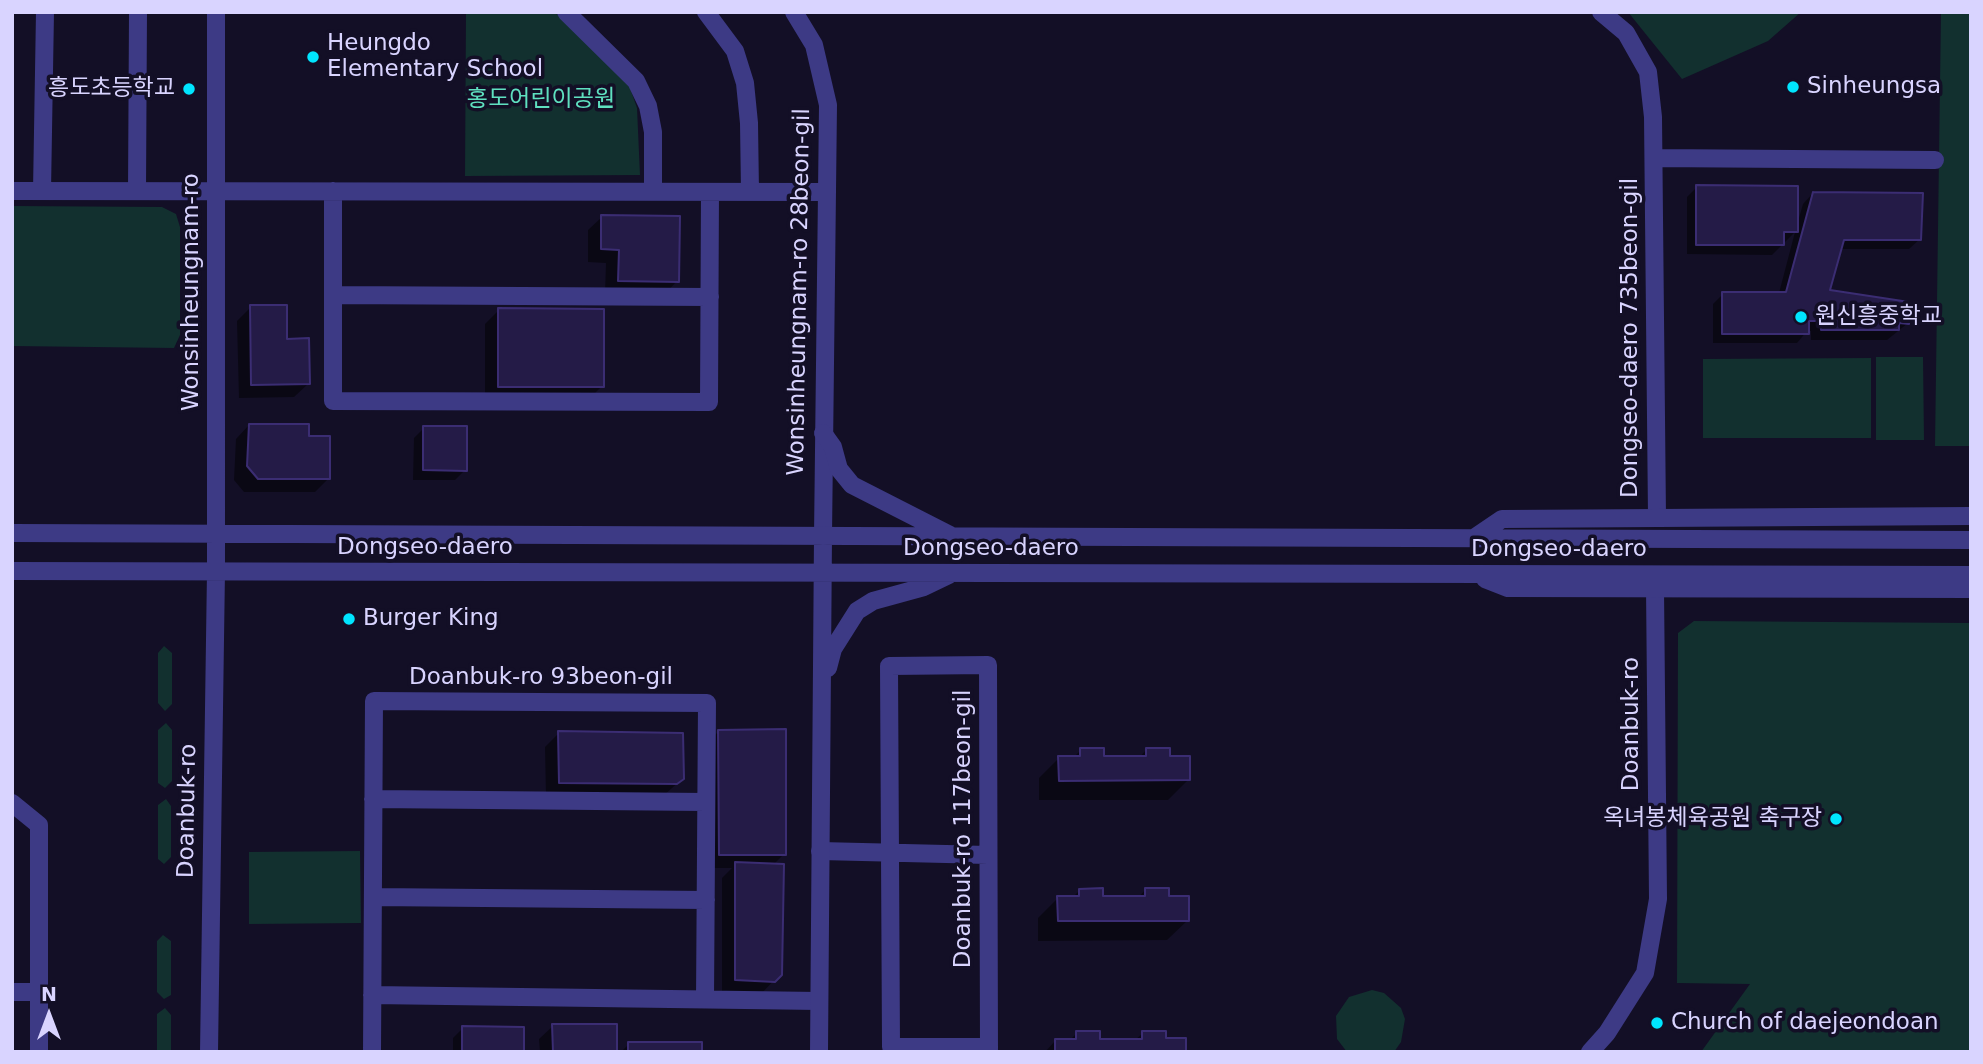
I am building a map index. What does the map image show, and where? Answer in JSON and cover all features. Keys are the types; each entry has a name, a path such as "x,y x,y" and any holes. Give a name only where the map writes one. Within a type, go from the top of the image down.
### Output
{"street":[{"path":"42,191 45,12"},
{"path":"137,191 138,12"},
{"name":"Wonsinheungnam-ro","path":"216,12 216,571"},
{"path":"566,12 636,81 644,98 653,132 653,192"},
{"path":"706,12 735,51 745,83 749,122 750,192"},
{"name":"Wonsinheungnam-ro 28beon-gil","path":"794,12 814,45 828,105 821,699"},
{"name":"Dongseo-daero 735beon-gil","path":"1601,12 1626,33 1648,72 1654,158 1657,517"},
{"name":"Dongseo-daero 735beon-gil","path":"1654,158 1935,160"},
{"path":"12,191 827,192"},
{"path":"333,191 333,401 709,402 710,192"},
{"path":"333,295 709,297"},
{"path":"823,433 833,447 839,469 852,485 953,536"},
{"path":"1474,538 1502,519 1971,516"},
{"name":"Dongseo-daero","path":"12,533 1971,540"},
{"name":"Dongseo-daero","path":"12,571 1971,575"},
{"name":"Doanbuk-ro","path":"209,1052 216,571"},
{"path":"819,1052 821,699 833,649 857,611 873,601 924,587 953,573"},
{"path":"1472,574 1508,588 1971,589"},
{"name":"Doanbuk-ro","path":"1590,1052 1607,1033 1645,973 1658,899 1656,588"},
{"name":"Doanbuk-ro 117beon-gil","path":"988,665 989,1049 891,1047 890,853 889,666 988,665"},
{"name":"Doanbuk-ro 93beon-gil","path":"372,1052 374,701 707,703 705,999"},
{"path":"373,799 706,802"},
{"path":"12,803 39,825 39,1052"},
{"path":"820,852 988,855"},
{"path":"373,897 706,900"},
{"path":"12,992 39,992"},
{"path":"372,995 820,1001"}],"green space":[{"name":"홍도어린이공원","path":"466,12 553,12 572,24 629,85 637,108 640,175 465,176"},
{"path":"1628,12 1801,12 1768,41 1682,79"},
{"path":"1941,12 1971,12 1971,446 1935,446"},
{"path":"12,206 162,207 176,214 180,227 180,335 174,348 12,346"},
{"path":"1876,357 1923,357 1924,440 1876,440"},
{"path":"1871,358 1871,438 1703,438 1703,359"},
{"path":"1694,621 1971,623 1971,1052 1701,1052 1750,984 1677,983 1678,633"},
{"path":"164,646 172,653 172,704 165,711 158,703 158,653"},
{"path":"166,723 172,730 172,781 165,788 158,783 158,730"},
{"path":"166,799 171,806 171,857 164,864 158,859 158,805"},
{"path":"360,851 361,923 249,924 249,852"},
{"path":"163,935 171,941 171,995 164,999 157,992 157,941"},
{"path":"1372,990 1384,993 1401,1008 1405,1019 1401,1042 1394,1052 1347,1052 1337,1039 1336,1016 1349,997"},
{"path":"165,1008 171,1015 171,1052 157,1052 157,1014"}],"building":[{"path":"1696,185 1798,186 1798,232 1784,232 1784,245 1696,245"},
{"path":"1813,192 1923,193 1921,240 1844,240 1830,290 1909,302 1909,324 1899,323 1899,330 1821,330 1820,321 1809,321 1809,334 1722,334 1722,292 1786,292"},
{"path":"601,215 680,216 679,282 618,281 619,250 601,249"},
{"path":"250,305 287,305 287,339 309,338 310,384 251,385"},
{"path":"498,308 604,309 604,387 498,387"},
{"path":"249,424 309,424 309,436 330,436 330,479 258,479 247,466"},
{"path":"423,426 467,426 467,471 423,470"},
{"path":"786,729 786,855 719,855 718,730"},
{"path":"558,731 683,733 684,779 677,784 559,783"},
{"path":"1080,748 1104,748 1104,756 1146,756 1146,748 1170,748 1170,756 1190,756 1190,780 1059,781 1058,756 1080,756"},
{"path":"735,862 784,864 782,975 775,982 735,980"},
{"path":"1103,888 1103,896 1145,896 1145,888 1169,888 1169,896 1189,896 1189,921 1058,921 1057,896 1079,896 1079,889"},
{"path":"552,1024 617,1024 617,1052 553,1052"},
{"path":"462,1026 524,1027 524,1052 462,1052"},
{"path":"1076,1031 1100,1031 1100,1039 1142,1039 1142,1031 1166,1031 1166,1038 1186,1038 1186,1052 1055,1052 1055,1039 1076,1039"},
{"path":"628,1042 702,1042 702,1052 628,1052"}],"place":[{"name":"Heungdo Elementary School","path":"313,57"},
{"name":"Sinheungsa","path":"1793,87"},
{"name":"흥도초등학교","path":"189,89"},
{"name":"원신흥중학교","path":"1801,317"},
{"name":"Burger King","path":"349,619"},
{"name":"옥녀봉체육공원 축구장","path":"1836,819"},
{"name":"Church of daejeondoan","path":"1657,1023"}]}
